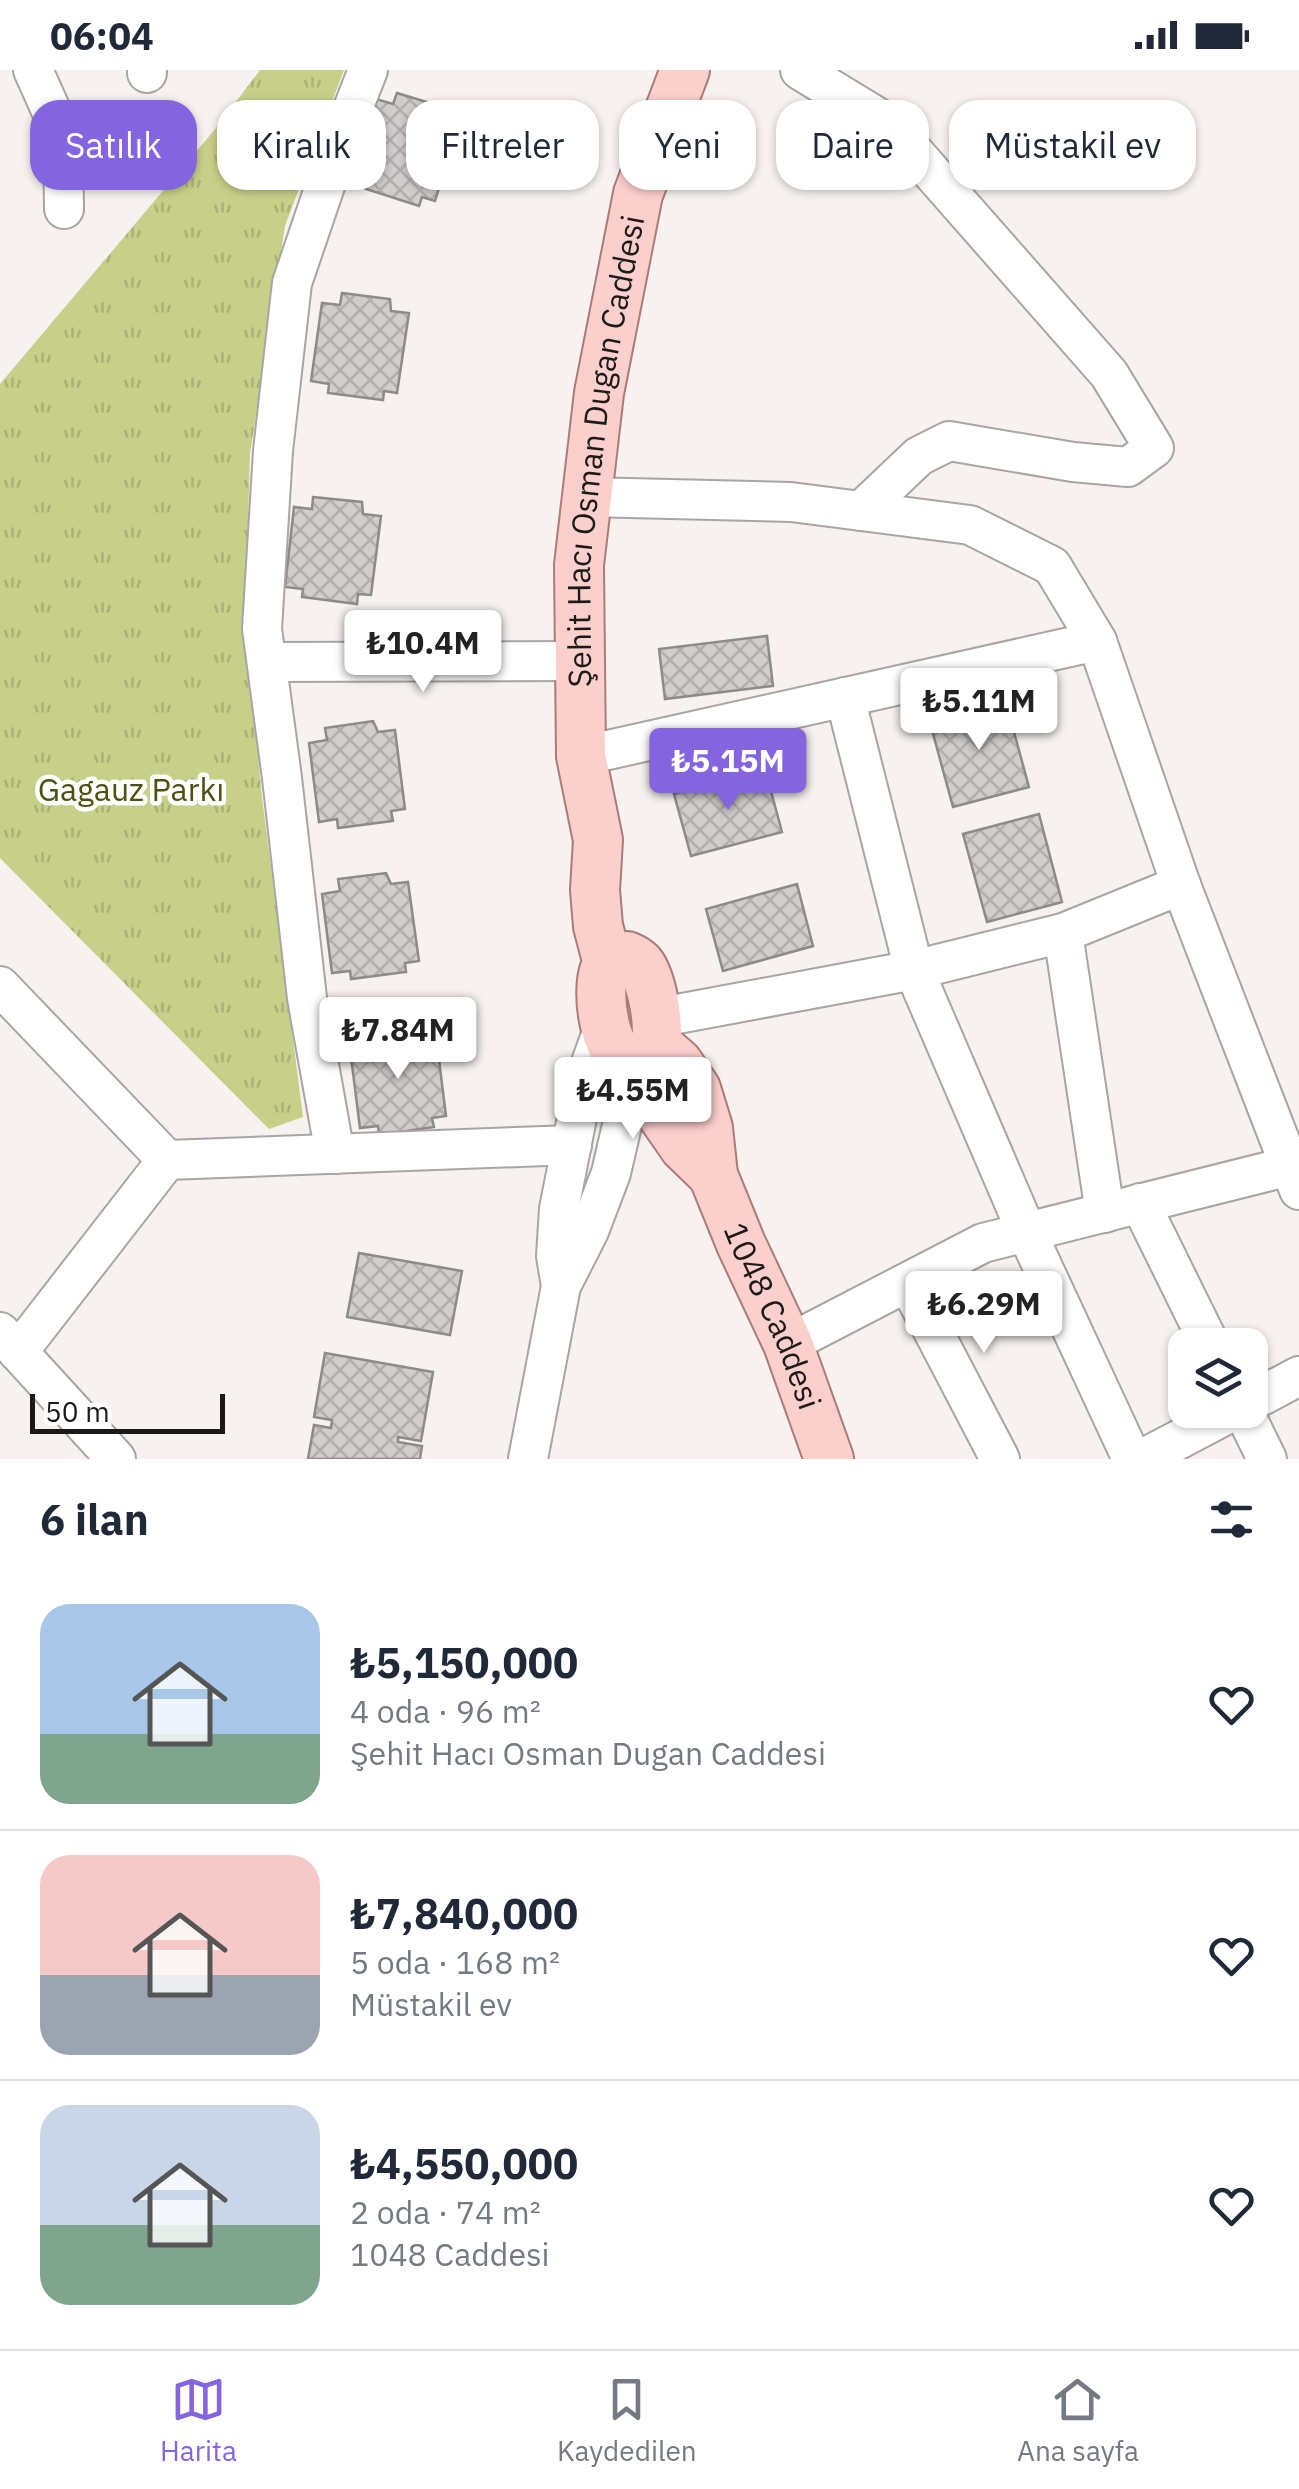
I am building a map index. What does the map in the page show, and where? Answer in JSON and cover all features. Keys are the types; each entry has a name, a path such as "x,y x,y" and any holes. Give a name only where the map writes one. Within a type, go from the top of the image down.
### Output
{"main road":[{"name":"Şehit Hacı Osman Dugan Caddesi","path":"622,962 631,914 598,840 581,756 578,565 598,393 638,194 686,70"},
{"path":"622,962 644,969 648,981 646,1047 620,1059 605,1024 602,990 603,974 622,962"},
{"name":"1048 Caddesi","path":"646,1047 648,1096 684,1147 713,1175 788,1344 828,1459"}],"street":[{"path":"33,70 63,138 64,208"},
{"path":"335,1154 307,998 262,629 272,451 292,284 340,139 368,70"},
{"path":"800,70 890,126 1109,374 1154,448 1128,467 1073,462 949,440 919,456 860,511"},
{"path":"586,497 791,502 970,526 1052,566 1097,641 1181,885 1294,1178 1122,1208 983,1244 788,1344"},
{"path":"581,756 1097,641"},
{"path":"266,662 580,661"},
{"path":"845,697 914,970 1026,1232 1132,1459"},
{"path":"528,1459 562,1286 590,1231 611,1173 646,1047 914,970 1064,933 1181,885"},
{"path":"1064,933 1122,1208 1199,1328"},
{"path":"0,986 167,1160"},
{"path":"562,1286 556,1256 558,1209 584,1082 605,1024"},
{"path":"116,1459 9,1342 167,1160 572,1144"},
{"path":"908,1283 1000,1459"},
{"path":"1268,1392 1299,1376"},
{"path":"1142,1459 1201,1428"},
{"path":"1252,1428 1267,1459"}],"green space":[{"name":"Gagauz Parkı","path":"260,70 344,70 333,100 237,100"},
{"name":"Gagauz Parkı","path":"216,128 217,190 299,190 285,226 250,454 245,617 262,797 303,1117 269,1129 0,858 0,384 164,190 197,190 197,151"}],"building":[{"path":"397,93 420,100 406,100 406,190 438,190 435,201 422,197 419,206 369,190 386,190 386,102 393,104"},
{"path":"342,293 390,299 391,311 409,313 397,393 384,391 383,400 328,393 329,384 311,381 322,303 340,305"},
{"path":"313,497 362,502 363,514 381,516 371,595 358,594 357,604 302,597 303,589 285,587 294,507 312,509"},
{"path":"767,636 773,686 665,699 659,649"},
{"path":"1005,699 1029,787 953,807 929,719"},
{"path":"373,721 378,732 395,730 405,809 391,811 393,821 338,828 337,819 319,822 309,743 327,740 325,728"},
{"path":"765,769 782,832 691,856 674,794"},
{"path":"1039,814 1062,902 987,922 963,834"},
{"path":"386,873 391,884 408,882 419,961 405,963 406,972 351,979 350,971 332,973 322,894 340,891 338,879"},
{"path":"797,884 813,946 723,971 706,909"},
{"path":"414,1028 419,1039 436,1036 446,1116 432,1118 434,1127 379,1135 378,1126 360,1128 350,1049 368,1046 366,1034"},
{"path":"359,1253 462,1271 450,1335 347,1317"},
{"path":"325,1353 433,1372 421,1441 398,1437 398,1442 422,1446 420,1459 308,1459 314,1425 331,1428 332,1420 314,1417"}]}
